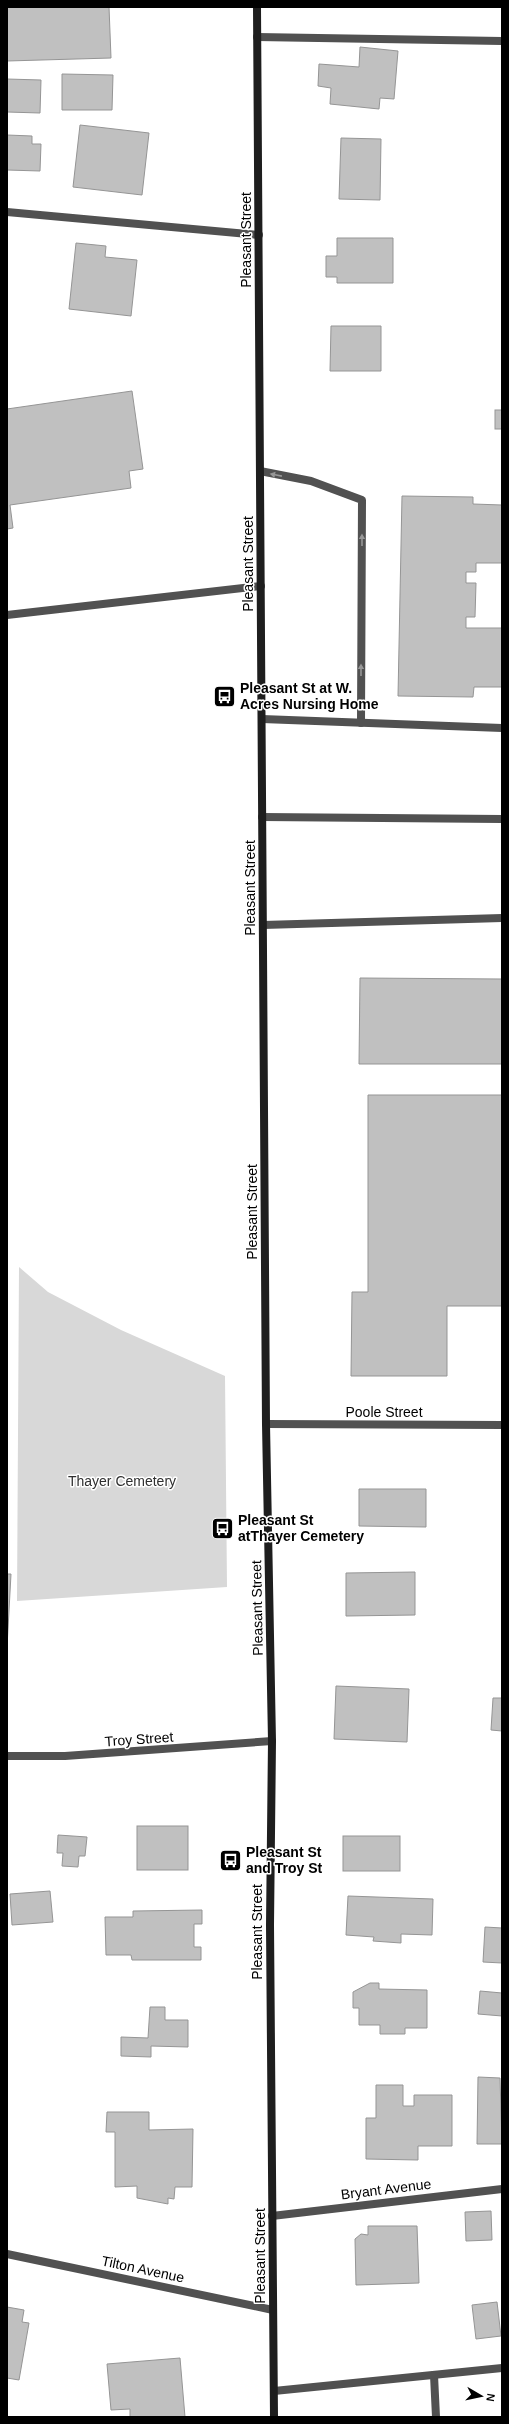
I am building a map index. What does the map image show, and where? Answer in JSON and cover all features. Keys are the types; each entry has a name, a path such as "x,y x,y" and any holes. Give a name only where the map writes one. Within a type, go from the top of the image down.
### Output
{"main road":[{"name":"Pleasant Street","path":"257,7 266,1424 272,1741 270,1933 274,2417"}],"street":[{"path":"257,37 502,41"},
{"path":"7,212 259,235"},
{"path":"260,472 311,481 362,500 361,723"},
{"path":"7,615 261,586"},
{"path":"262,719 502,728"},
{"path":"262,817 502,820"},
{"path":"263,925 502,918"},
{"name":"Poole Street","path":"266,1424 502,1425"},
{"name":"Troy Street","path":"7,1756 65,1756 272,1741"},
{"name":"Bryant Avenue","path":"272,2216 502,2189"},
{"name":"Tilton Avenue","path":"7,2254 273,2310"},
{"path":"274,2391 502,2368"},
{"path":"434,2375 436,2417"}],"green space":[{"name":"Thayer Cemetery","path":"19,1267 48,1292 121,1330 225,1376 227,1587 17,1601"}],"building":[{"path":"7,7 109,7 111,58 7,61"},
{"path":"360,47 398,51 394,99 380,98 379,109 330,104 331,88 318,86 319,64 359,67"},
{"path":"62,74 113,75 112,110 62,110"},
{"path":"7,79 41,80 40,113 7,112"},
{"path":"80,125 149,133 142,195 73,187"},
{"path":"7,135 32,136 32,144 41,144 40,171 7,170"},
{"path":"341,138 381,139 380,200 339,199"},
{"path":"337,238 393,238 393,283 337,283 337,277 326,277 326,256 337,256"},
{"path":"76,243 106,246 105,257 137,260 131,316 69,309"},
{"path":"331,326 381,326 381,371 330,371"},
{"path":"132,391 143,469 129,471 131,488 10,505 13,528 7,529 7,409"},
{"path":"495,410 502,410 502,429 495,429"},
{"path":"402,496 473,497 473,504 502,505 502,563 476,563 476,572 466,572 466,583 476,583 475,617 466,617 466,628 502,628 502,687 474,687 473,697 398,696"},
{"path":"360,978 502,979 502,1064 359,1064"},
{"path":"368,1095 502,1095 502,1306 447,1306 447,1376 351,1376 352,1292 368,1292"},
{"path":"359,1489 426,1489 426,1527 359,1526"},
{"path":"415,1572 415,1615 346,1616 346,1573"},
{"path":"7,1574 11,1574 7,1647"},
{"path":"336,1686 409,1689 407,1742 334,1739"},
{"path":"493,1698 502,1698 502,1731 491,1730"},
{"path":"137,1826 188,1826 188,1870 137,1870"},
{"path":"58,1835 87,1837 85,1856 79,1856 78,1867 62,1866 63,1853 57,1853"},
{"path":"343,1836 400,1836 400,1871 343,1871"},
{"path":"50,1891 53,1922 12,1925 10,1894"},
{"path":"348,1896 433,1899 432,1935 401,1934 401,1943 373,1941 374,1937 346,1935"},
{"path":"202,1910 202,1924 194,1924 194,1947 201,1947 201,1960 132,1960 131,1955 106,1955 105,1917 133,1917 133,1911"},
{"path":"485,1927 502,1928 502,1963 483,1962"},
{"path":"370,1983 379,1983 379,1989 427,1990 427,2028 405,2028 405,2034 380,2034 380,2025 359,2025 359,2008 353,2008 353,1992"},
{"path":"480,1991 502,1993 502,2016 478,2014"},
{"path":"150,2007 165,2007 165,2020 188,2020 188,2047 151,2046 151,2057 121,2056 121,2037 148,2038"},
{"path":"478,2077 500,2078 502,2144 477,2144"},
{"path":"376,2085 403,2085 403,2106 414,2106 414,2095 452,2095 452,2146 418,2146 418,2160 366,2159 366,2118 376,2118"},
{"path":"107,2112 149,2112 149,2130 193,2129 192,2187 175,2187 174,2199 168,2198 168,2204 137,2198 137,2186 115,2187 115,2132 106,2132"},
{"path":"491,2211 492,2240 466,2241 465,2212"},
{"path":"368,2226 417,2226 419,2283 356,2285 355,2239 361,2234 368,2235"},
{"path":"497,2302 501,2336 476,2339 472,2305"},
{"path":"7,2307 24,2310 22,2322 29,2323 19,2380 7,2378"},
{"path":"180,2358 185,2417 130,2417 130,2409 111,2410 107,2364"}],"place":[{"name":"Pleasant St at W. Acres Nursing Home","path":"225,696"},
{"name":"Pleasant St atThayer Cemetery","path":"223,1528"},
{"name":"Pleasant St and Troy St","path":"231,1860"}]}
